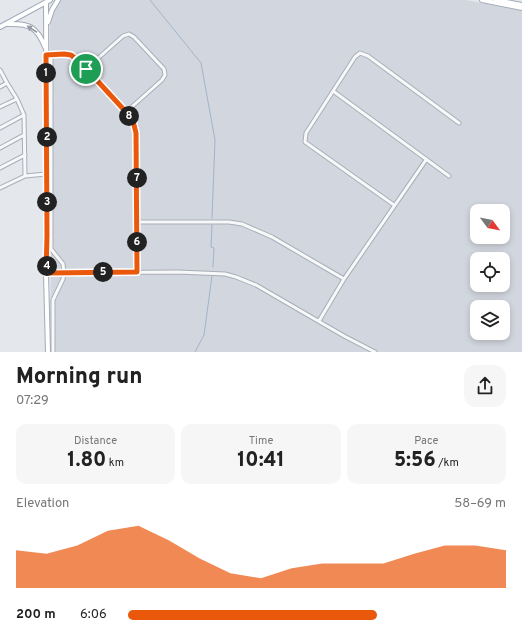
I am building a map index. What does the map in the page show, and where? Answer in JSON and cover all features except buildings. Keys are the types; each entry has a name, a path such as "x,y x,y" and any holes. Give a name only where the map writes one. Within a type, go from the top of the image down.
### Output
{"main road":[{"path":"46,26 52,10 58,0"},
{"path":"482,0 522,8"},
{"path":"496,0 522,5"},
{"path":"48,1 46,26 46,273 48,352"},
{"path":"0,28 48,1"},
{"path":"7,24 24,24 36,30 40,35 46,52"}],"street":[{"path":"86,69 123,36 129,34 134,37 164,69 165,75 162,80 126,112"},
{"path":"46,52 51,54 71,55 86,69 133,121 136,133 137,272"},
{"path":"394,205 305,142 306,133 354,57 357,54 362,53 368,56 459,123"},
{"path":"51,54 51,249 63,264 64,273 64,280 53,304 53,352"},
{"path":"0,70 6,84 17,99 24,115 26,176"},
{"path":"0,87 6,84"},
{"path":"333,91 449,176"},
{"path":"0,108 17,99"},
{"path":"0,128 24,115"},
{"path":"0,148 24,135"},
{"path":"0,168 25,155"},
{"path":"319,321 344,279 426,160"},
{"path":"0,188 26,176 46,174"},
{"path":"137,222 229,222 242,224 277,240 344,279"},
{"path":"46,273 209,273 236,277 256,285 344,336 375,352"}],"shaded area":[{"path":"54,0 466,0 522,11 522,352 51,352 50,26"}],"waterway":[{"path":"150,0 201,63 215,140 212,218"},
{"path":"212,225 211,247 214,248 213,267"},
{"path":"195,352 204,335 212,276"}],"route":[{"path":"46,55 71,55 76,58 86,69 126,112 135,126 137,272 46,273 46,55"}]}
